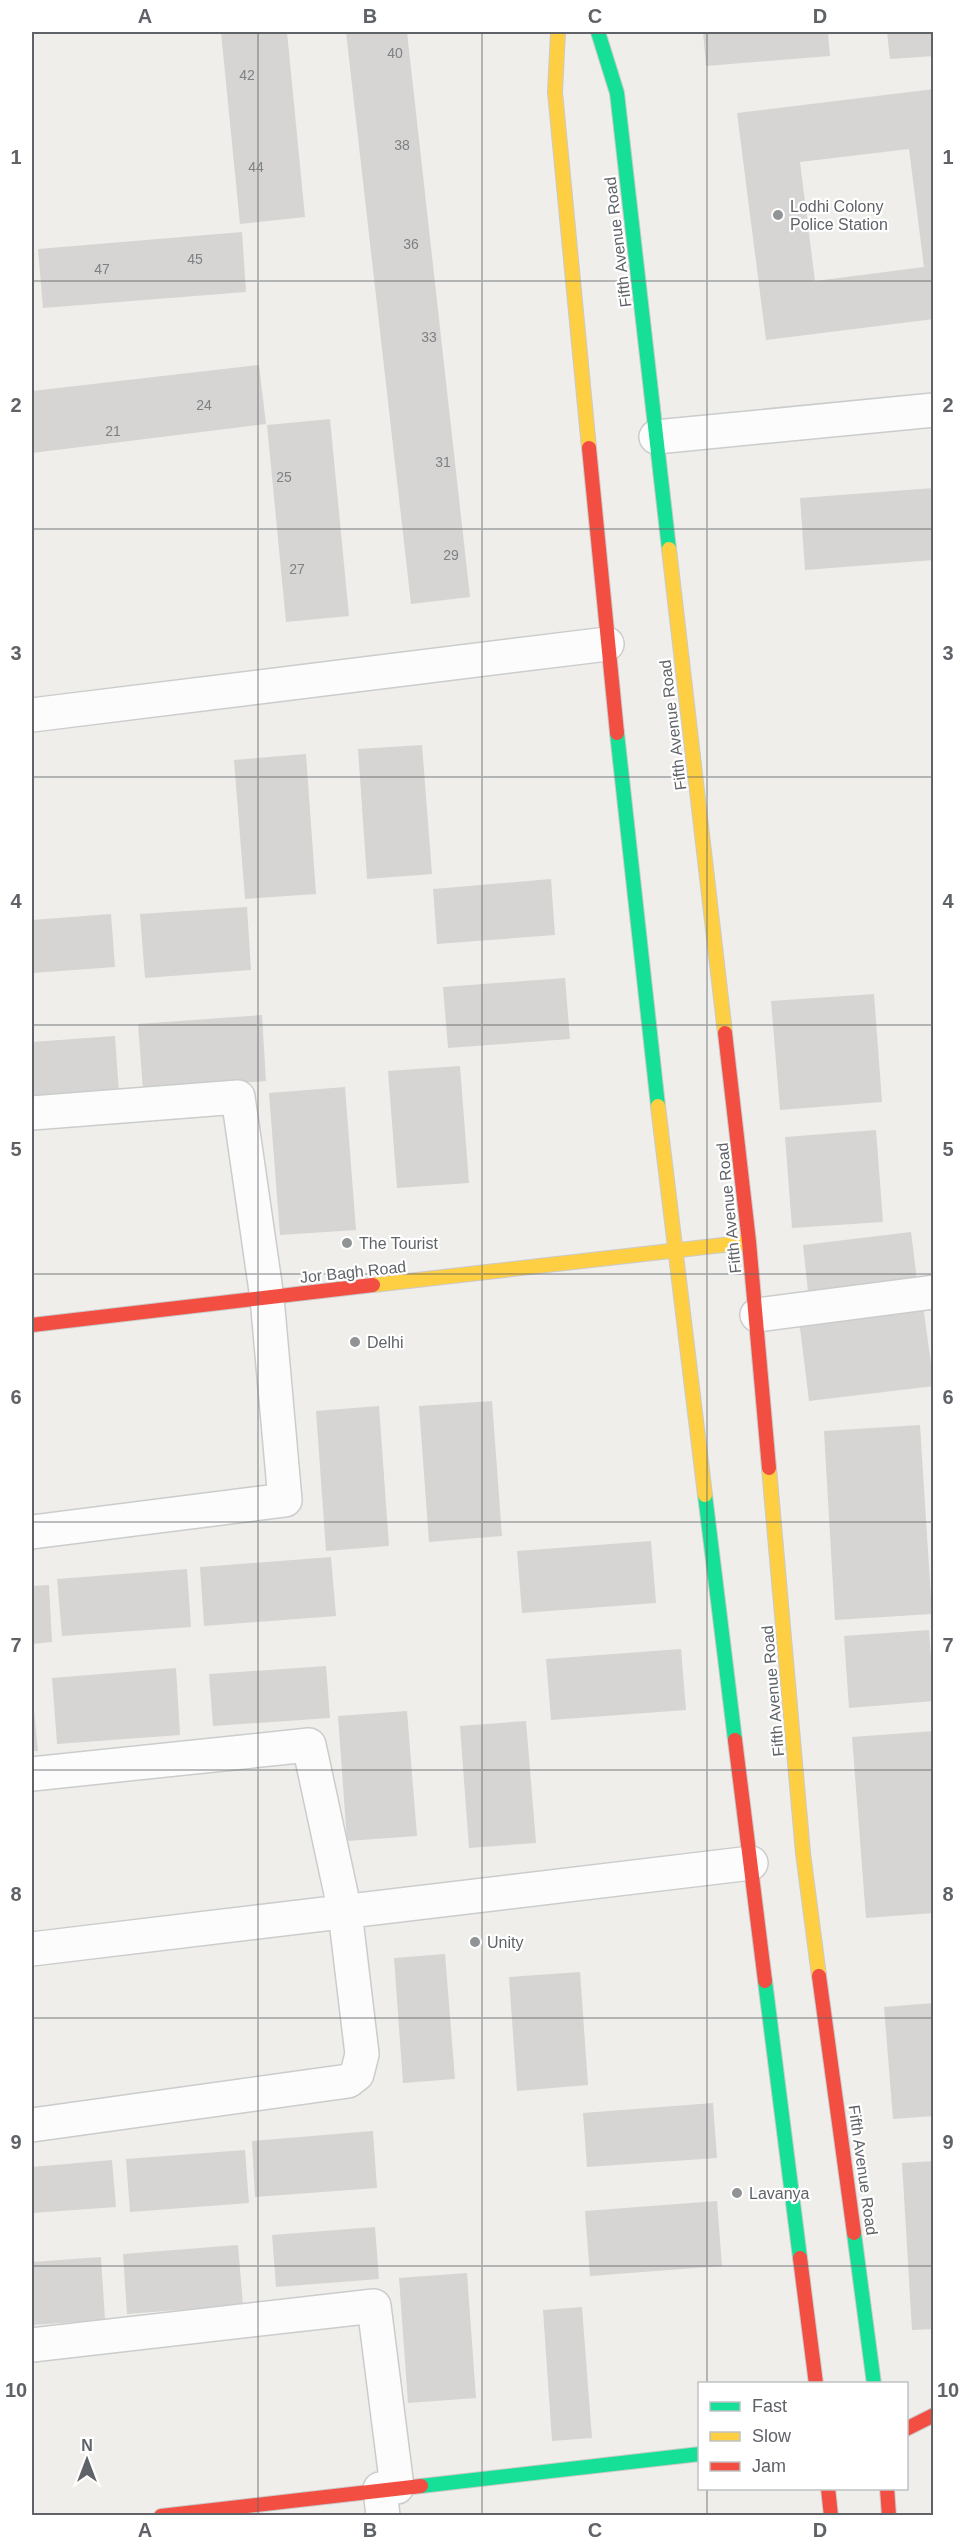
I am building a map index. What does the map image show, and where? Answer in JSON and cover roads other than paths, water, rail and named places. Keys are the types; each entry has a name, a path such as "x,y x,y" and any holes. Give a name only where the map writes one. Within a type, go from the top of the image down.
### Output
{"street":[{"path":"558,32 555,92 607,644 674,1252 816,2382"},
{"name":"Fifth Avenue Road","path":"598,32 617,93 757,1314 803,1853 874,2382"},
{"path":"656,436 933,410"},
{"path":"32,715 607,644"},
{"path":"32,1113 238,1097 267,1298 285,1500 32,1532"},
{"name":"Jor Bagh Road","path":"32,1325 749,1242"},
{"path":"757,1314 933,1292"},
{"path":"32,1774 309,1745 345,1912 362,2054 357,2074 348,2081 32,2125"},
{"path":"32,1948 751,1863"},
{"path":"32,2345 374,2306 387,2497"},
{"path":"908,2429 933,2415"},
{"path":"908,2429 926,2439"},
{"path":"160,2516 387,2497 698,2454"},
{"path":"828,2490 831,2516"},
{"path":"886,2490 889,2516"}],"place":[{"name":"Lodhi Colony Police Station","path":"778,215"},
{"name":"The Tourist","path":"347,1243"},
{"name":"Delhi","path":"355,1342"},
{"name":"Unity","path":"475,1942"},
{"name":"Lavanya","path":"737,2193"}]}
